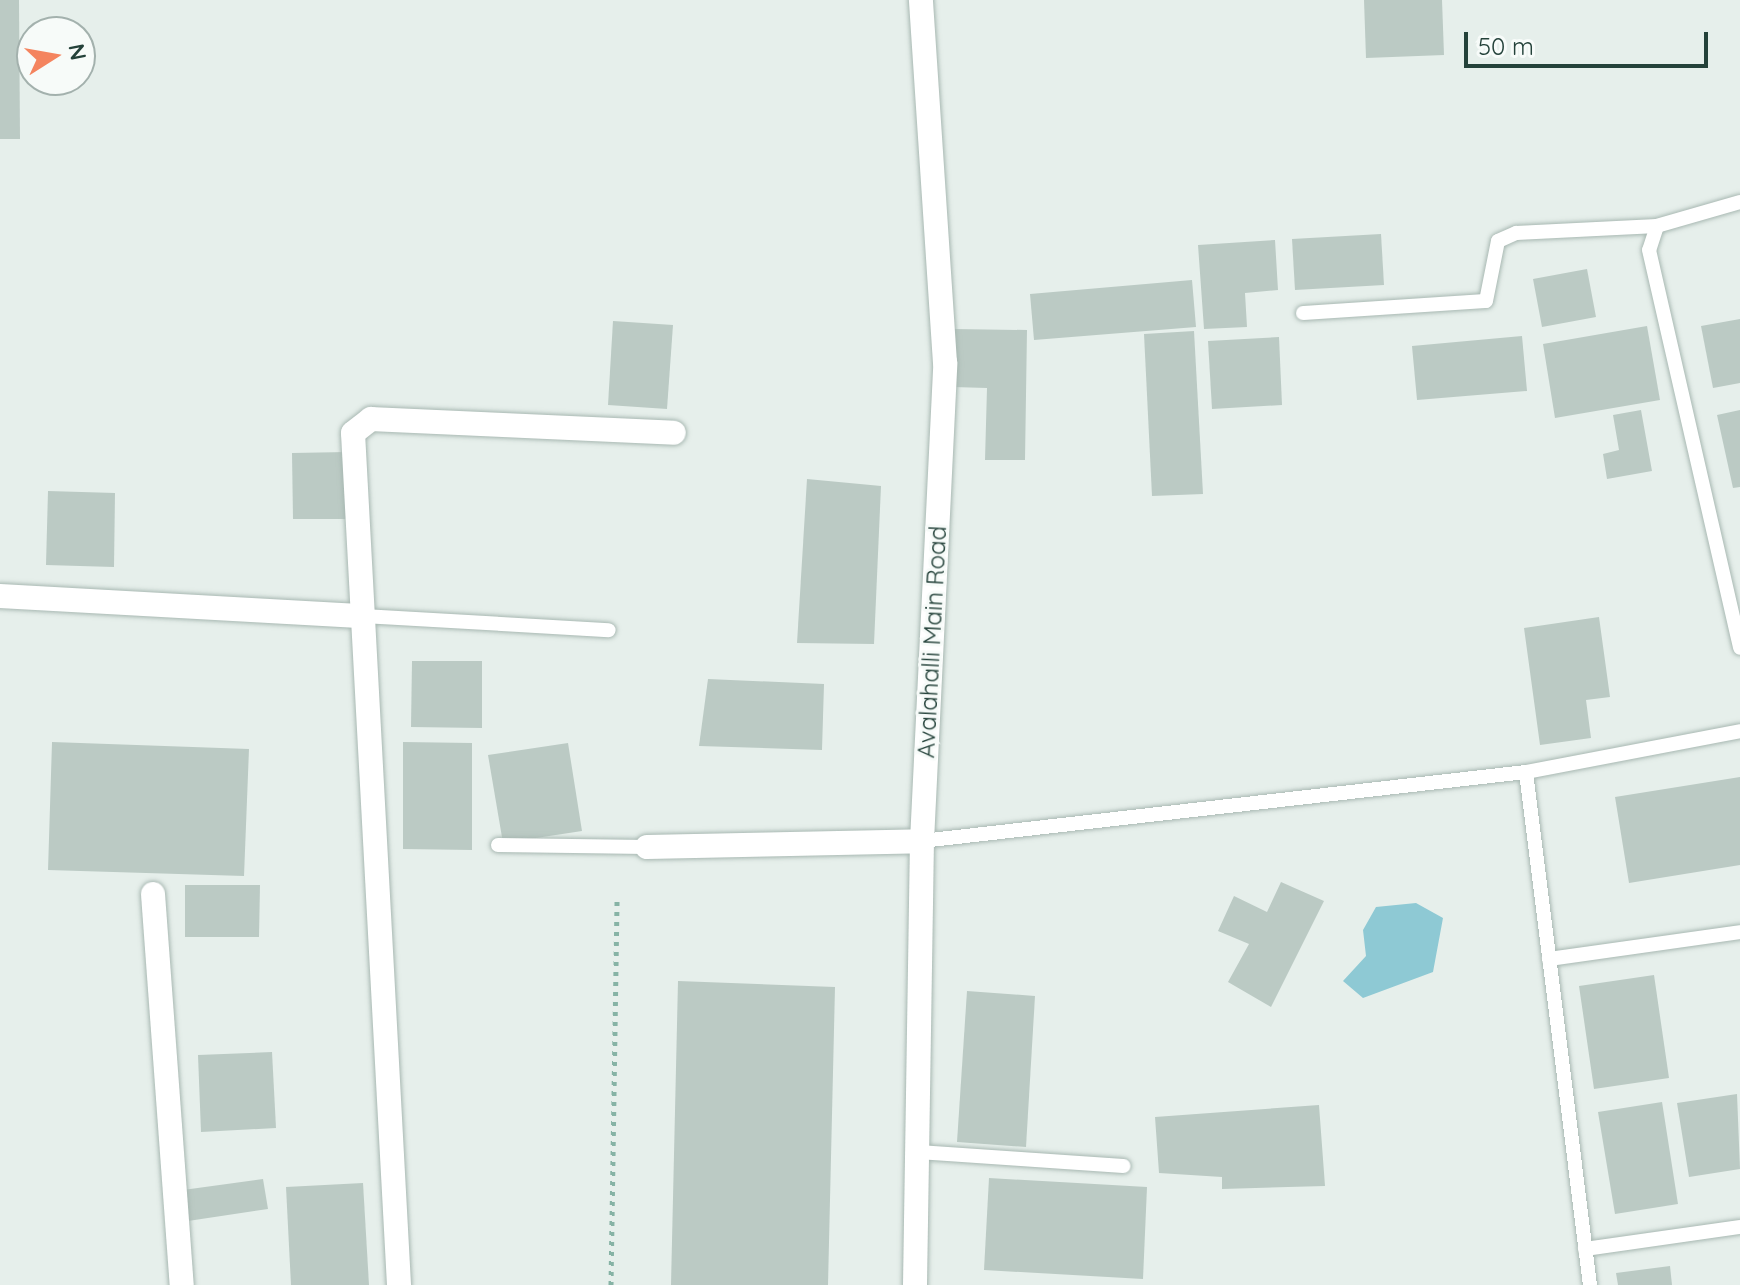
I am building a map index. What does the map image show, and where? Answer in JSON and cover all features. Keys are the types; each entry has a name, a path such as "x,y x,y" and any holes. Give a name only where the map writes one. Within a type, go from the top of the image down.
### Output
{"street":[{"name":"Avalahalli Main Road","path":"915,1285 922,841 945,363 921,0"},
{"path":"399,1285 353,433 359,422 674,433"},
{"path":"0,596 363,616"},
{"path":"647,847 922,841"},
{"path":"153,894 182,1285"}],"lane":[{"path":"1303,313 1486,301 1498,241 1516,233 1657,226 1740,202"},
{"path":"1657,226 1649,250 1735,591 1740,648"},
{"path":"363,616 609,630"},
{"path":"922,841 1526,772 1740,731"},
{"path":"1526,772 1590,1285"},
{"path":"498,845 647,847"},
{"path":"1549,959 1740,932"},
{"path":"918,1152 1124,1166"},
{"path":"1585,1249 1740,1227"}],"path":[{"path":"611,1285 617,900"}],"water":[{"path":"1416,903 1443,918 1433,972 1363,998 1343,981 1366,956 1363,930 1376,907"}],"building":[{"path":"0,0 19,0 19,16 16,16 16,96 20,96 20,139 0,139"},
{"path":"1364,0 1442,0 1444,55 1366,58"},
{"path":"1381,234 1384,285 1295,290 1292,239"},
{"path":"1275,240 1278,290 1245,293 1247,327 1204,329 1198,245"},
{"path":"1587,269 1596,317 1542,327 1533,279"},
{"path":"1192,280 1196,327 1034,340 1030,294"},
{"path":"1740,319 1740,383 1713,388 1701,326"},
{"path":"613,321 673,325 667,409 608,405"},
{"path":"1647,326 1660,400 1555,418 1543,344"},
{"path":"954,329 1027,330 1025,460 985,460 987,388 953,387"},
{"path":"1194,331 1203,494 1152,496 1144,334"},
{"path":"1522,336 1527,391 1417,400 1412,346"},
{"path":"1279,337 1282,405 1212,409 1208,341"},
{"path":"1641,410 1652,471 1607,479 1603,454 1619,450 1613,415"},
{"path":"1740,410 1740,487 1733,488 1717,415"},
{"path":"347,452 348,519 293,519 292,453"},
{"path":"807,479 881,486 874,644 797,643"},
{"path":"48,491 115,493 114,567 46,565"},
{"path":"1599,617 1610,697 1586,700 1591,738 1540,745 1524,628"},
{"path":"412,661 482,661 482,728 411,727"},
{"path":"708,679 824,684 822,750 699,746"},
{"path":"52,742 249,749 244,876 48,870"},
{"path":"403,742 472,743 472,850 403,849"},
{"path":"568,743 582,831 503,843 488,755"},
{"path":"1740,777 1740,865 1629,883 1615,797"},
{"path":"1281,882 1324,901 1271,1007 1228,982 1249,944 1218,931 1234,896 1267,912"},
{"path":"185,885 260,885 259,937 185,937"},
{"path":"1654,975 1669,1078 1594,1089 1579,986"},
{"path":"678,981 835,987 828,1285 671,1285"},
{"path":"967,991 1035,996 1026,1147 957,1142"},
{"path":"272,1052 276,1128 201,1132 198,1055"},
{"path":"1737,1094 1740,1169 1689,1177 1677,1103"},
{"path":"1662,1102 1678,1204 1615,1214 1598,1112"},
{"path":"1319,1105 1325,1186 1222,1189 1222,1177 1159,1173 1155,1117"},
{"path":"989,1178 1147,1187 1143,1279 984,1270"},
{"path":"263,1179 268,1209 188,1221 183,1190"},
{"path":"363,1183 369,1285 291,1285 286,1187"},
{"path":"1670,1266 1672,1285 1618,1285 1616,1273"}]}
